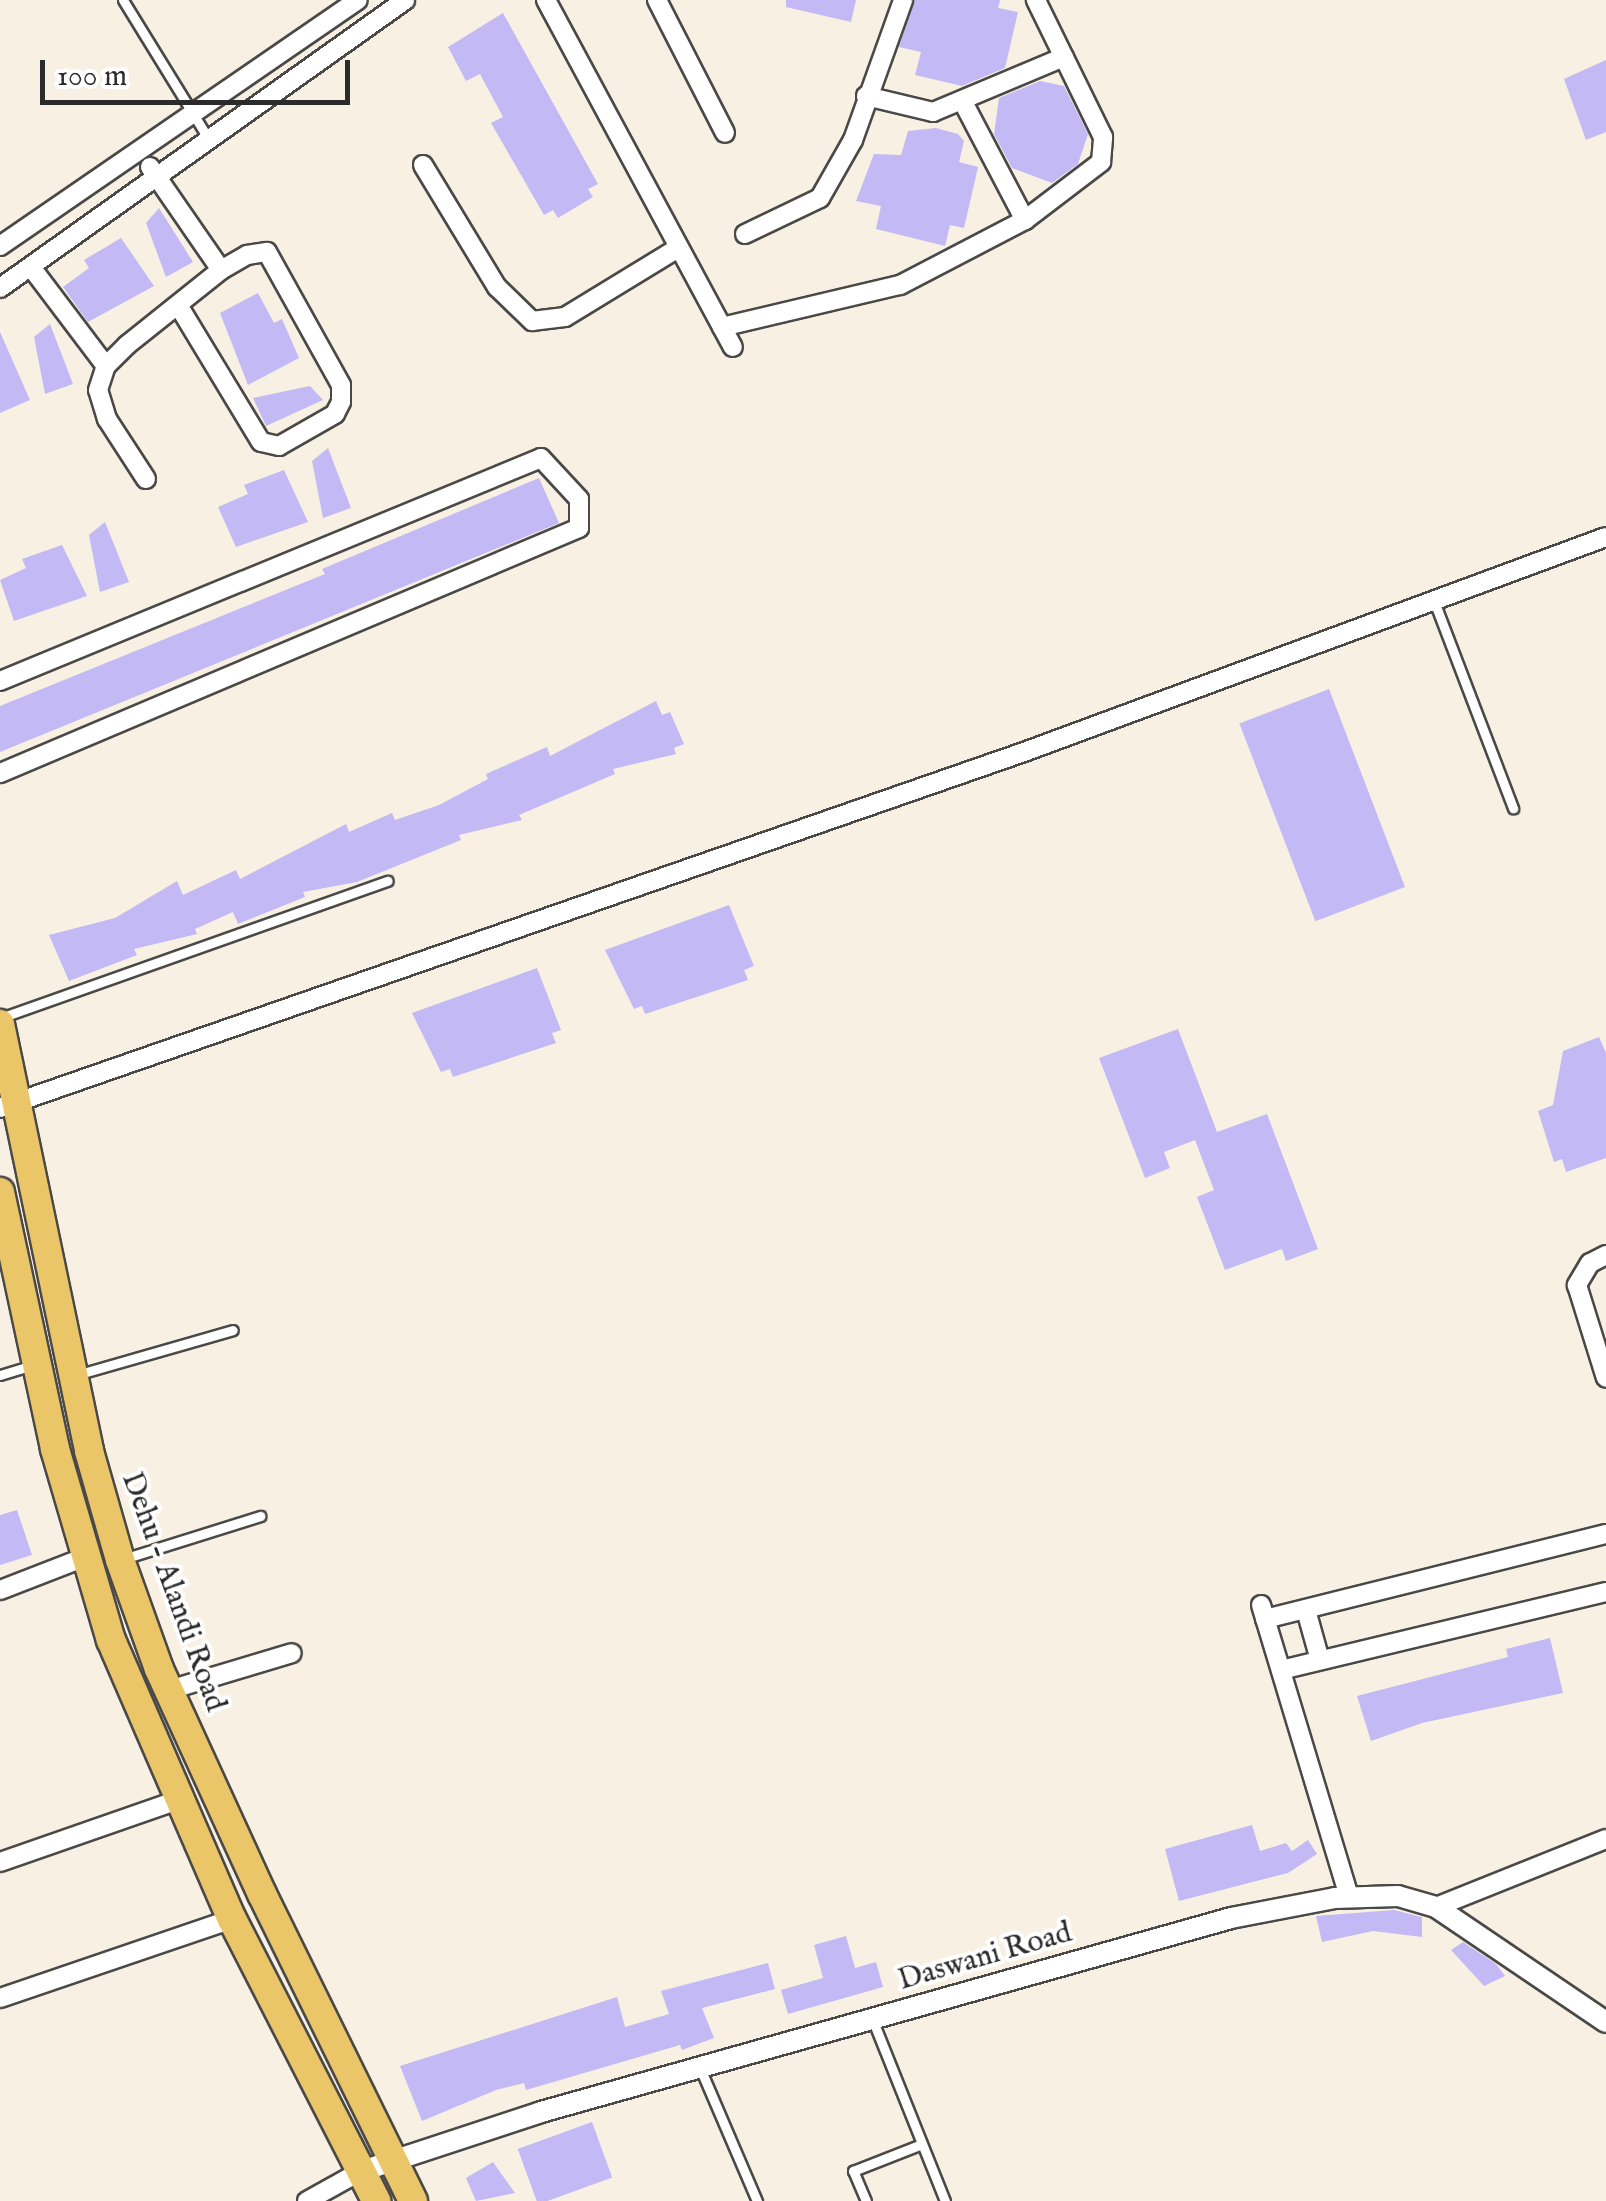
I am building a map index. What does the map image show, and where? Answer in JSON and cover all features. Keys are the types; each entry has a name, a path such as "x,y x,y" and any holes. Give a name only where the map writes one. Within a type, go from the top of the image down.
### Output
{"main road":[{"name":"Dehu - Alandi Road","path":"0,1021 9,1105 120,1560 169,1690 413,2201"},
{"path":"0,1192 83,1558 178,1800 232,1920 376,2201"}],"street":[{"path":"0,246 194,117 358,0"},
{"path":"0,288 405,0"},
{"path":"546,0 733,347"},
{"path":"657,0 725,133"},
{"path":"746,234 820,198 852,140 902,0"},
{"path":"722,327 900,286 1025,220 1101,162 1106,149 1036,0"},
{"path":"866,96 933,112 964,104 1064,57"},
{"path":"964,104 1025,220"},
{"path":"141,153 220,270"},
{"path":"423,165 497,287 532,321 565,317 678,248"},
{"path":"146,479 107,420 98,390 106,366 178,305 220,270 267,252 341,385 335,414 280,446 261,442 178,305"},
{"path":"31,267 106,366"},
{"path":"0,681 541,458 579,498 579,528 0,773"},
{"path":"9,1105 568,914 1606,538"},
{"path":"1606,1255 1590,1262 1576,1285 1606,1378"},
{"path":"1349,1896 1263,1612 1306,1610 1606,1534"},
{"path":"0,1590 83,1558"},
{"path":"1281,1670 1606,1592"},
{"path":"1306,1610 1320,1660"},
{"path":"169,1690 292,1653"},
{"path":"0,1862 178,1800"},
{"path":"1436,1907 1606,1839"},
{"name":"Daswani Road","path":"360,2172 390,2157 1231,1918 1349,1896 1398,1896 1436,1907 1606,2022"},
{"path":"0,1998 232,1920"},
{"path":"307,2201 360,2172"}],"lane":[{"path":"123,0 208,138"},
{"path":"1434,601 1513,808"},
{"path":"0,1021 388,881"},
{"path":"73,1376 232,1330"},
{"path":"0,1374 37,1363"},
{"path":"120,1560 260,1516"},
{"path":"873,2021 945,2201"},
{"path":"700,2068 757,2201"},
{"path":"866,2201 853,2171 922,2144"}],"building":[{"path":"786,0 856,0 851,22 786,7"},
{"path":"915,0 1000,0 998,8 1018,12 1005,68 962,86 915,75 921,52 899,47"},
{"path":"503,13 598,184 588,189 593,197 558,218 553,210 544,215 491,123 503,117 480,74 466,81 448,47"},
{"path":"1606,60 1606,132 1586,140 1564,79"},
{"path":"1040,81 1064,86 1088,134 1078,164 1052,183 1012,168 994,134 999,98"},
{"path":"936,128 958,134 964,141 959,162 978,167 964,228 950,225 945,246 876,229 881,206 856,201 874,154 901,155 908,131"},
{"path":"159,208 193,262 166,277 146,223"},
{"path":"121,238 154,286 88,322 63,287 89,268 84,260"},
{"path":"258,293 274,323 282,319 299,358 248,385 220,313"},
{"path":"50,324 73,384 45,394 34,337"},
{"path":"0,332 30,400 0,413"},
{"path":"310,386 323,400 266,426 253,398"},
{"path":"328,448 351,508 323,518 312,461"},
{"path":"284,470 308,522 236,547 218,507 248,494 244,485"},
{"path":"539,478 559,523 0,752 0,706 325,574 322,569"},
{"path":"105,522 129,582 100,592 89,535"},
{"path":"62,545 87,596 14,621 0,580 26,568 22,559"},
{"path":"1329,689 1405,887 1315,921 1239,723"},
{"path":"656,701 662,715 670,712 684,744 674,748 676,754 613,769 615,774 519,815 522,820 459,835 461,840 357,882 303,892 305,897 238,924 233,912 195,929 197,934 134,949 137,955 69,981 49,935 115,918 177,881 183,895 236,870 240,879 346,824 349,832 392,813 395,820 439,805 488,779 486,774 547,747 550,756"},
{"path":"729,905 754,966 744,970 748,980 645,1014 642,1006 634,1009 605,950"},
{"path":"537,968 561,1030 552,1033 556,1043 453,1077 450,1069 441,1072 412,1013"},
{"path":"1178,1029 1217,1132 1267,1114 1318,1249 1286,1261 1282,1249 1225,1270 1197,1197 1214,1190 1195,1140 1164,1152 1170,1168 1145,1178 1099,1058"},
{"path":"1599,1037 1606,1053 1606,1158 1566,1172 1562,1159 1554,1162 1538,1111 1553,1105 1563,1051"},
{"path":"17,1510 32,1555 0,1565 0,1515"},
{"path":"1550,1638 1563,1693 1422,1723 1371,1741 1357,1696 1508,1657 1506,1649"},
{"path":"1252,1825 1260,1851 1286,1843 1292,1851 1308,1840 1317,1854 1288,1873 1179,1901 1165,1849"},
{"path":"1394,1910 1422,1917 1422,1937 1373,1931 1322,1942 1316,1916"},
{"path":"846,1936 855,1968 876,1962 883,1987 788,2014 781,1990 823,1978 814,1945"},
{"path":"1463,1942 1496,1964 1505,1976 1484,1986 1451,1950"},
{"path":"768,1963 775,1989 702,2008 714,2038 682,2050 680,2045 526,2090 524,2083 496,2090 422,2121 400,2066 617,1997 625,2027 669,2014 661,1991"},
{"path":"592,2122 612,2177 547,2201 537,2201 518,2149"},
{"path":"493,2162 515,2193 476,2201 466,2178"}]}
